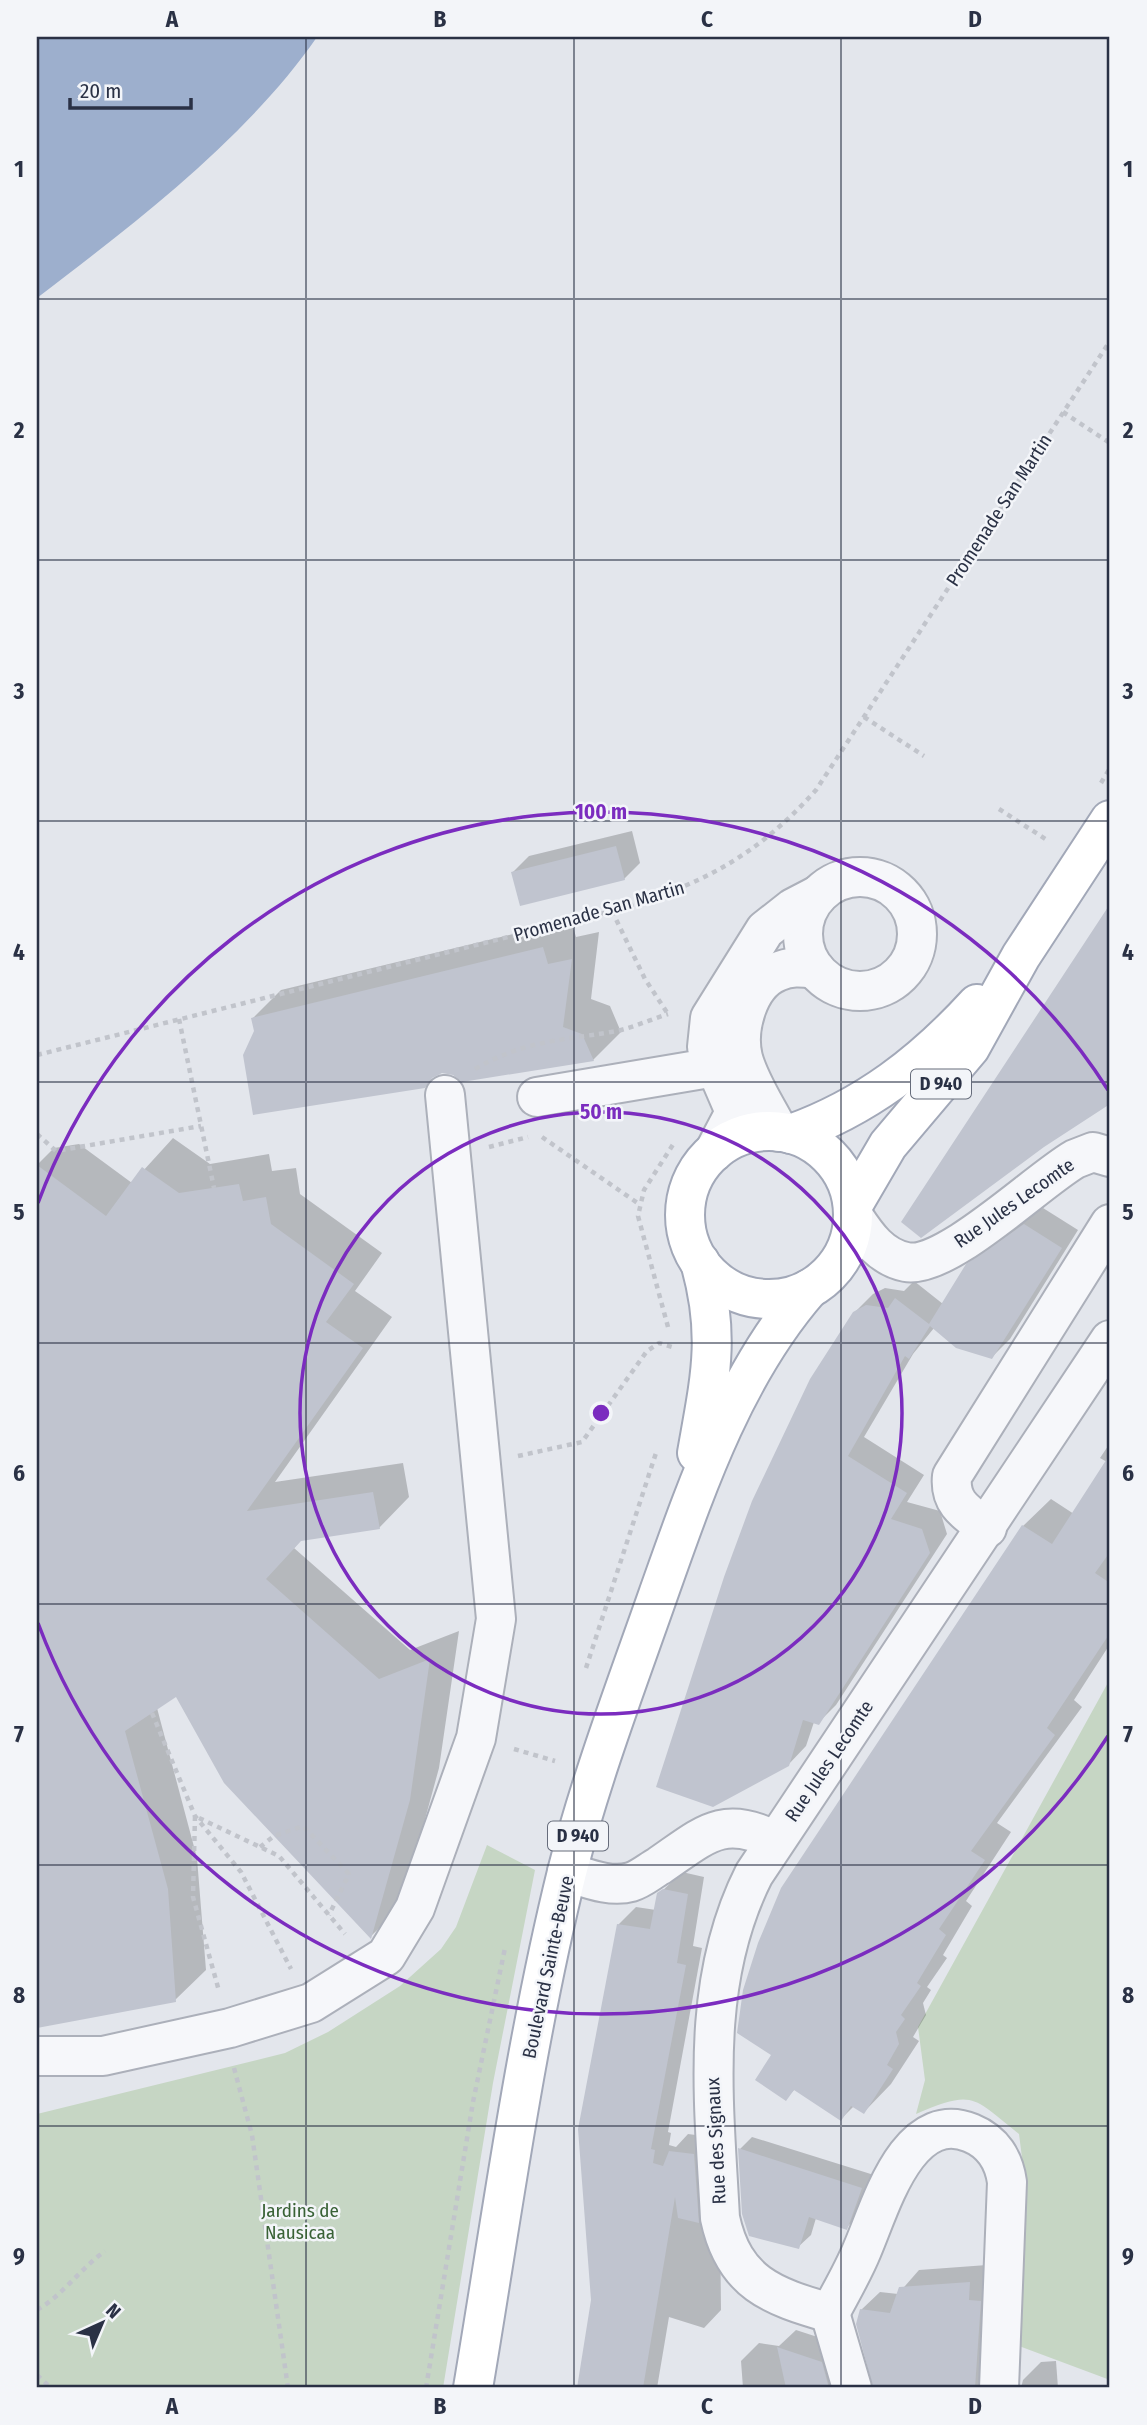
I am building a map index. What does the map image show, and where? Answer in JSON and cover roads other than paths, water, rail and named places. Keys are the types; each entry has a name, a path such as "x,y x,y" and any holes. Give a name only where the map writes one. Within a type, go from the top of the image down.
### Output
{"main road":[{"name":"D 940","path":"853,1211 888,1145 970,1048 1021,956 1110,820"},
{"name":"D 940","path":"785,1133 858,1106 902,1076 953,1029 1021,956"},
{"path":"785,1133 814,1144 833,1160 846,1181 853,1211 849,1243 841,1259 823,1279 809,1289 775,1299 749,1297 725,1286 700,1262 687,1230 686,1204 693,1179 714,1152 741,1136 785,1133"},
{"name":"Boulevard Sainte-Beuve","path":"685,1518 712,1350 712,1315 700,1262"},
{"name":"Boulevard Sainte-Beuve","path":"473,2388 533,2036 567,1872 606,1742 685,1518 758,1356 784,1318 809,1289"}],"street":[{"path":"785,1133 706,1038 710,1018 765,930 793,908 835,883 855,877 885,883 895,889 908,905 917,934 908,964 895,979 877,988 858,991 838,987 815,969 805,951 803,931 807,912 818,895"},
{"path":"714,1152 735,1112 730,1065 741,1046 743,1023 750,1001 763,982 777,972 792,967 815,969"},
{"path":"537,1097 730,1065"},
{"path":"37,2056 103,2056 230,2028 311,2003 386,1956 415,1908 476,1738 496,1619 445,1095"},
{"name":"Rue Jules Lecomte","path":"853,1211 871,1242 885,1253 904,1262 921,1262 965,1240 1075,1159 1093,1152 1110,1157"},
{"path":"988,1528 958,1506 953,1497 952,1476 1110,1224"},
{"name":"Rue Jules Lecomte","path":"567,1872 603,1883 632,1881 696,1841 724,1828 738,1826 775,1841 988,1528 1110,1340"},
{"name":"Rue des Signaux","path":"775,1841 754,1874 734,1917 717,1990 712,2072 720,2218 730,2254 760,2286 791,2301 830,2313"},
{"path":"852,2388 830,2313 863,2250 884,2193 907,2156 935,2132 950,2127 976,2135 999,2155 1007,2182 999,2388"}],"water":[{"path":"37,37 317,37 289,74 223,145 150,209 37,298"}],"park label":[{"name":"Jardins de Nausicaa","path":"300,2221"}]}
